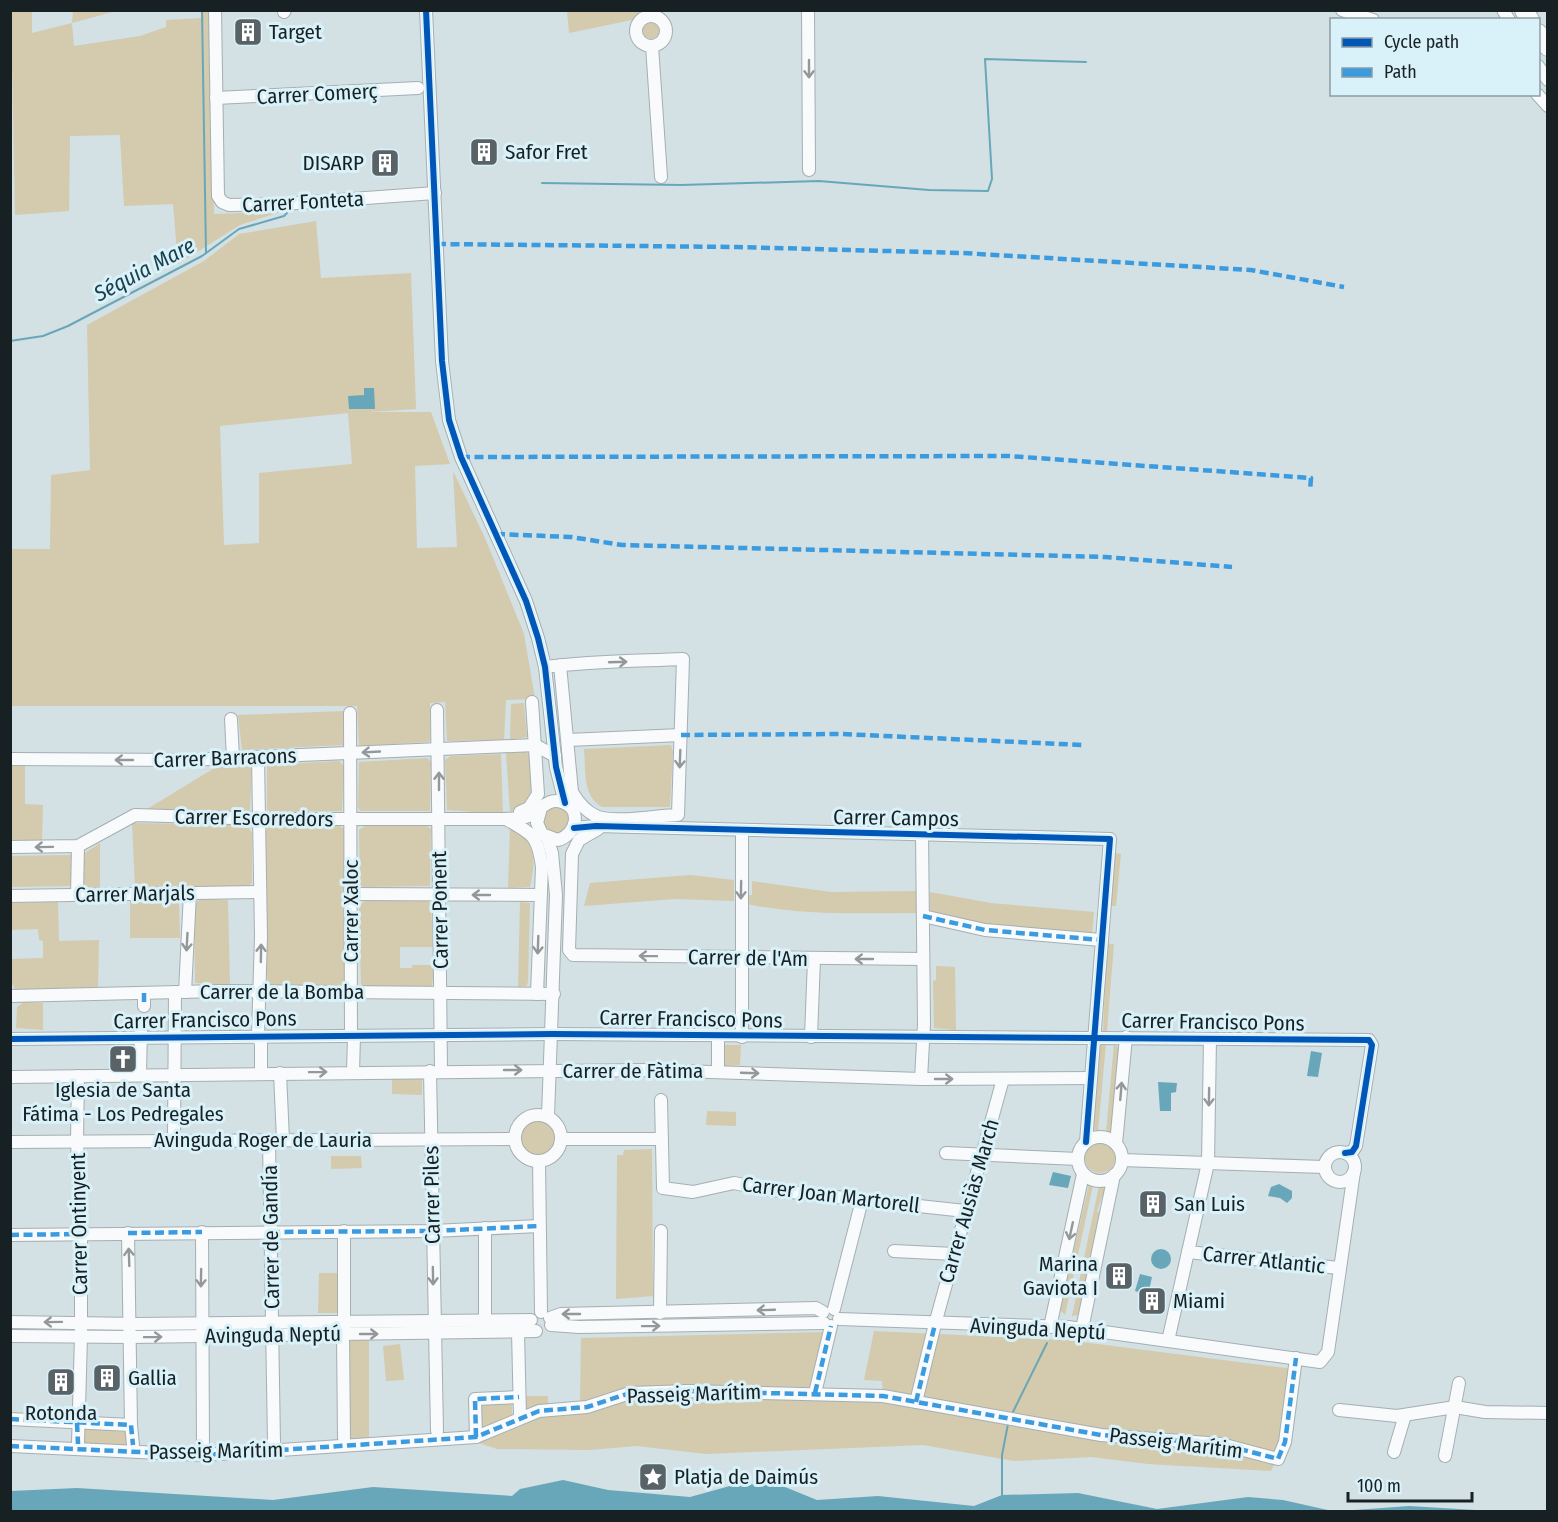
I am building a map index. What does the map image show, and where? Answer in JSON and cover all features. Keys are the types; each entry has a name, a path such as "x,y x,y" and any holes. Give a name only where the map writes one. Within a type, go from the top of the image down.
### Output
{"street":[{"name":"Carrer Fonteta","path":"215,10 218,196 225,204 283,204 435,194"},
{"path":"426,10 443,378 449,420 461,456 526,601 545,667 556,762 565,803 574,822"},
{"path":"808,10 809,170"},
{"path":"1342,10 1367,18"},
{"path":"650,13 663,21 667,32 661,43 652,46 640,41 636,32 640,22 650,13"},
{"path":"652,46 661,177"},
{"name":"Carrer Comerç","path":"216,98 418,88"},
{"path":"545,667 683,659 678,814 574,822"},
{"path":"560,665 573,792 580,804 599,821 681,830"},
{"path":"506,819 529,808 538,794 532,702"},
{"path":"437,710 438,750"},
{"name":"Carrer Xaloc","path":"350,713 353,1072"},
{"path":"231,719 233,758"},
{"path":"568,740 681,735"},
{"path":"535,745 556,762"},
{"name":"Carrer Barracons","path":"10,759 233,758 535,745"},
{"name":"Carrer Ponent","path":"436,1070 441,1035 438,750"},
{"path":"258,757 260,892 258,1035 261,1044 261,1074"},
{"path":"556,762 544,806 537,818 556,877"},
{"path":"544,806 565,803"},
{"name":"Carrer Escorredors","path":"10,847 78,846 135,815 259,819 506,819 529,816 544,806"},
{"path":"506,819 536,839 542,867 537,994"},
{"name":"Carrer Escorredors","path":"506,819 543,833"},
{"path":"628,819 672,825 681,830"},
{"name":"Carrer de l'Am","path":"599,821 579,840 572,854 569,950 573,955 923,959"},
{"path":"548,1116 554,994 556,877 564,838 574,822"},
{"name":"Carrer Campos","path":"681,830 1110,839 1101,940"},
{"path":"742,831 742,1037"},
{"path":"543,833 564,838"},
{"path":"921,1079 924,1038 922,834"},
{"path":"77,895 78,846"},
{"name":"Carrer Marjals","path":"10,896 260,892"},
{"path":"174,1140 174,1036 190,893"},
{"path":"351,894 540,895"},
{"path":"923,916 985,930 1101,940 1086,1142 1078,1159 1083,1174 1050,1327"},
{"path":"811,1037 814,959"},
{"name":"Carrer de la Bomba","path":"10,996 351,991 554,994"},
{"path":"144,993 144,1006"},
{"path":"140,1075 141,1032"},
{"name":"Carrer Francisco Pons","path":"10,1039 141,1032 174,1036 552,1034 924,1038 932,1036 1126,1037 1371,1041 1356,1146 1352,1152 1345,1153"},
{"path":"718,1036 718,1072"},
{"path":"1082,1329 1114,1175 1122,1160 1116,1144 1126,1037"},
{"path":"1168,1341 1208,1163 1210,1039"},
{"name":"Carrer de Fàtima","path":"10,1077 436,1070 718,1072 921,1079 1090,1077"},
{"name":"Carrer Piles","path":"436,1070 432,1140 437,1431"},
{"path":"280,1073 283,1140"},
{"name":"Carrer Ontinyent","path":"78,1076 76,1141 81,1234 78,1444"},
{"name":"Carrer Ausiàs March","path":"916,1402 965,1211 1003,1079"},
{"path":"561,1139 662,1139 662,1100"},
{"path":"532,1115 548,1116 558,1125 561,1139 557,1152 539,1161 525,1157 516,1146 515,1131 525,1118 532,1115"},
{"path":"1086,1142 1104,1137 1116,1144"},
{"name":"Avinguda Roger de Lauria","path":"10,1142 514,1139"},
{"name":"Carrer Joan Martorell","path":"662,1139 663,1188 693,1192 734,1182 763,1189 965,1211"},
{"name":"Carrer de Gandía","path":"269,1140 274,1443"},
{"path":"946,1153 1078,1159"},
{"path":"1301,1359 1320,1362 1327,1356 1354,1172 1352,1159 1345,1153 1331,1154 1324,1167"},
{"path":"1122,1160 1324,1167"},
{"path":"539,1161 542,1321"},
{"path":"1324,1167 1330,1179 1344,1182"},
{"path":"1344,1182 1354,1172"},
{"path":"1083,1174 1097,1181 1114,1175"},
{"path":"1344,1182 1350,1197"},
{"path":"815,1393 830,1318 862,1200"},
{"path":"10,1235 433,1231 539,1226"},
{"path":"485,1228 485,1319"},
{"path":"344,1231 344,1438"},
{"path":"660,1313 661,1231"},
{"path":"202,1232 203,1448"},
{"path":"128,1233 131,1425"},
{"path":"894,1251 954,1254"},
{"name":"Carrer Atlantic","path":"1188,1252 1339,1268"},
{"name":"Avinguda Neptú","path":"10,1322 80,1321 201,1329 273,1328 434,1333 518,1331 561,1314 816,1308 830,1318"},
{"name":"Avinguda Neptú","path":"344,1330 434,1320 542,1321 579,1327 830,1318 1082,1329 1301,1359"},
{"name":"Avinguda Neptú","path":"10,1336 131,1337 201,1329"},
{"path":"518,1331 520,1418"},
{"name":"Passeig Marítim","path":"10,1446 204,1455 476,1437 539,1411 587,1407 630,1392 815,1393 860,1394 916,1402 1101,1435 1221,1444 1278,1458 1285,1442 1301,1359"},
{"path":"1445,1456 1459,1383"},
{"path":"476,1437 476,1399 519,1396"},
{"path":"1339,1410 1405,1415 1455,1407 1485,1412 1548,1413"},
{"path":"1394,1452 1405,1415"},
{"name":"Passeig Marítim","path":"10,1419 131,1425 133,1445"}],"shaded area":[{"path":"639,10 637,17 632,20 569,33 567,11"},
{"path":"11,11 32,11 32,33 72,23 74,46 140,36 166,27 166,20 201,18 201,11 209,11 214,214 283,211 240,225 178,264 173,204 124,206 120,135 70,136 69,211 15,215"},
{"path":"73,11 116,11 72,23"},
{"path":"651,21 657,24 660,30 657,36 651,39 645,36 642,30 645,24"},
{"path":"316,221 321,278 411,273 416,409 369,412 431,412 450,464 415,466 417,548 457,547 453,471 485,538 524,634 535,699 506,700 504,740 447,741 445,702 430,703 430,740 428,742 363,746 359,745 357,706 11,706 11,549 50,549 51,475 90,470 87,325 204,261 239,234","holes":["348,413 352,464 259,473 259,543 224,545 220,426"]},
{"path":"524,703 527,737 510,740 511,704"},
{"path":"344,711 343,745 242,750 238,715"},
{"path":"671,745 673,752 670,807 602,807 591,796 586,781 584,749"},
{"path":"526,752 529,754 532,788 526,801 510,812 506,753"},
{"path":"501,754 503,814 447,810 445,760 451,756"},
{"path":"427,758 431,762 430,811 360,811 358,806 359,762"},
{"path":"339,761 344,766 342,811 270,812 267,809 267,765"},
{"path":"221,764 252,766 250,811 144,811"},
{"path":"10,766 25,766 25,804 43,805 42,841 11,841"},
{"path":"569,806 570,834 542,834 541,808"},
{"path":"132,823 247,825 252,833 252,883 246,887 135,887"},
{"path":"272,825 340,826 344,829 346,981 343,985 275,987 270,985 267,978 266,833 267,827"},
{"path":"365,826 427,826 431,829 430,886 363,887 360,885 359,830"},
{"path":"510,828 519,833 530,845 533,868 530,887 508,888"},
{"path":"100,843 100,887 87,888 82,883 82,855"},
{"path":"1115,853 1121,854 1116,906 1111,906"},
{"path":"71,855 72,886 11,887 10,856"},
{"path":"690,875 734,880 734,901 675,899 584,906 590,883"},
{"path":"752,881 831,892 916,891 917,913 811,912 747,904 748,895 752,895"},
{"path":"930,892 991,903 1094,912 1092,936 980,924 930,916"},
{"path":"130,899 179,902 180,938 130,938"},
{"path":"200,899 228,900 230,986 195,983 194,905"},
{"path":"366,900 428,901 431,904 433,947 400,947 400,968 412,968 412,965 434,965 432,986 364,987 361,984 359,906"},
{"path":"58,902 59,941 99,940 98,988 15,989 12,984 11,959 43,958 43,941 39,940 38,929 11,930 10,903"},
{"path":"520,902 530,903 528,981 527,986 518,987"},
{"path":"1107,944 1114,944 1107,1031 1103,1031"},
{"path":"936,966 955,967 956,1030 934,1028 933,981 936,980"},
{"path":"24,1002 43,1003 43,1030 16,1028 17,1007"},
{"path":"1106,1043 1098,1132 1093,1128 1100,1045"},
{"path":"1114,1044 1119,1049 1111,1133 1106,1133"},
{"path":"725,1045 741,1045 740,1065 724,1066"},
{"path":"392,1075 422,1075 422,1095 392,1094"},
{"path":"707,1111 736,1112 736,1126 706,1125"},
{"path":"538,1115 547,1116 555,1121 560,1129 560,1147 555,1155 547,1160 538,1161 529,1160 521,1155 516,1147 515,1138 516,1129 521,1121 529,1116"},
{"path":"1100,1143 1111,1147 1115,1158 1111,1169 1100,1173 1089,1169 1085,1158 1089,1147"},
{"path":"652,1149 653,1296 616,1299 617,1155 623,1155 624,1150"},
{"path":"331,1156 361,1156 362,1168 331,1169"},
{"path":"1089,1184 1093,1185 1065,1315 1060,1310"},
{"path":"1099,1186 1105,1188 1097,1211 1101,1214 1078,1315 1072,1316"},
{"path":"319,1273 338,1273 338,1313 318,1313"},
{"path":"874,1331 1066,1340 1293,1369 1283,1440 1276,1455 1140,1438 883,1393 882,1381 864,1380"},
{"path":"825,1332 812,1387 656,1386 620,1389 580,1402 581,1338"},
{"path":"350,1339 369,1339 369,1439 350,1440"},
{"path":"400,1344 404,1380 386,1381 383,1346"},
{"path":"526,1396 548,1396 548,1405 526,1412"},
{"path":"704,1396 713,1399 714,1396 812,1401 883,1399 1211,1446 1275,1462 1271,1471 1148,1464 1091,1457 1014,1461 923,1445 706,1454 637,1446 589,1450 497,1449 476,1442 516,1426 517,1428 542,1416 568,1415 621,1399"},
{"path":"478,1400 512,1400 512,1417 478,1430"},
{"path":"80,1429 129,1432 129,1448 80,1447"}],"water":[{"path":"364,388 374,388 375,409 349,409 348,396 364,395"},
{"path":"1311,1051 1322,1053 1318,1077 1307,1076"},
{"path":"1158,1082 1177,1083 1176,1092 1171,1093 1171,1111 1160,1111"},
{"path":"1053,1172 1071,1176 1068,1188 1049,1185"},
{"path":"1279,1184 1292,1191 1292,1198 1287,1203 1280,1198 1268,1196 1271,1187"},
{"path":"1161,1249 1168,1252 1171,1259 1168,1266 1161,1269 1154,1266 1151,1259 1154,1252"},
{"path":"1140,1274 1152,1277 1148,1295 1135,1291"},
{"path":"563,1480 608,1490 690,1497 737,1484 780,1485 817,1500 878,1496 974,1506 1002,1495 1078,1493 1157,1509 1248,1497 1283,1500 1332,1511 11,1511 11,1491 77,1488 273,1500 373,1487 512,1496 520,1489"},
{"path":"1409,1506 1492,1511 1341,1511"}],"waterway":[{"path":"202,10 206,253"},
{"path":"542,183 681,185 819,181 929,190 988,191 992,179 985,59 1086,62"},
{"name":"Séquia Mare","path":"10,341 43,336 68,326 202,256 239,229 284,216 287,213"},
{"path":"1011,1416 1047,1343"},
{"path":"1002,1495 1002,1455 1008,1424"}],"marked path":[{"path":"437,244 737,247 962,253 1251,270 1344,287"},
{"path":"461,457 1009,456 1311,478 1310,491"},
{"path":"496,534 571,537 622,545 1105,557 1232,567"},
{"path":"681,735 842,734 1083,745"},
{"path":"923,916 985,930 1101,940"},
{"path":"144,993 144,1006"},
{"path":"271,1232 433,1231 539,1226"},
{"path":"128,1233 202,1232"},
{"path":"10,1235 81,1234"},
{"path":"916,1402 935,1324"},
{"path":"815,1393 831,1326"},
{"path":"10,1446 204,1455 476,1437 539,1411 587,1407 630,1393 688,1391 883,1396 1101,1435 1221,1444 1278,1459 1285,1442 1296,1358"},
{"path":"476,1437 475,1399 519,1397"},
{"path":"10,1419 131,1425 133,1445"},
{"path":"77,1423 78,1444"}],"cycle path":[{"path":"426,10 442,361 449,420 461,457 526,601 538,638 545,667 556,767 565,803"},
{"path":"574,828 596,826 1110,839 1086,1142"},
{"path":"10,1039 552,1034 1369,1040 1372,1045 1356,1146 1352,1152 1345,1153"}],"place":[{"name":"Target","path":"248,32"},
{"name":"Safor Fret","path":"484,152"},
{"name":"DISARP","path":"385,163"},
{"name":"Iglesia de Santa Fátima - Los Pedregales","path":"123,1059"},
{"name":"San Luis","path":"1153,1204"},
{"name":"Marina Gaviota I","path":"1119,1276"},
{"name":"Miami","path":"1152,1301"},
{"name":"Gallia","path":"107,1378"},
{"name":"Rotonda","path":"61,1382"},
{"name":"Platja de Daimús","path":"653,1477"}]}
